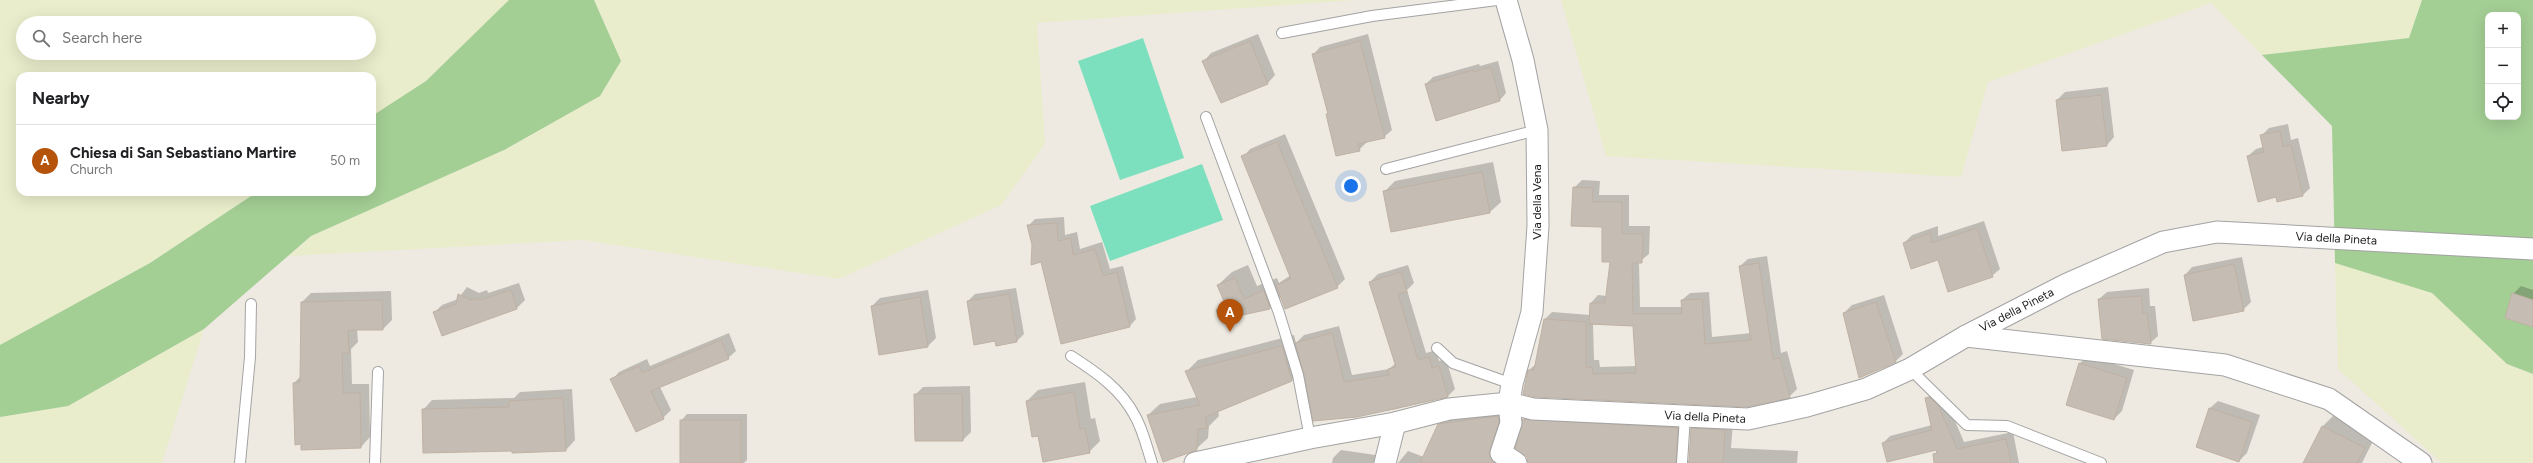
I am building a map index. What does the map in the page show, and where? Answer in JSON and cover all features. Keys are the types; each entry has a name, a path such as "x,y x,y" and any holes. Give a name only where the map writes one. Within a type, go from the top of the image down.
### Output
{"street":[{"name":"Via della Vena","path":"1506,0 1523,60 1537,130 1538,226 1532,312 1510,394"},
{"name":"Via della Pineta","path":"1195,463 1310,438 1395,423 1448,408 1510,394 1533,409 1748,419 1807,406 1866,389 1910,369 1966,336 2066,284 2163,242 2218,232 2533,249"},
{"path":"1966,336 2225,365 2329,399 2421,463"},
{"path":"1510,394 1512,423 1501,453 1516,463"},
{"path":"1386,463 1395,423"}],"lane":[{"path":"1282,33 1372,16 1496,0"},
{"path":"1206,117 1279,313 1298,374 1310,438"},
{"path":"1386,169 1537,130"},
{"path":"240,463 250,357 251,304"},
{"path":"1437,348 1453,363 1510,394"},
{"path":"1070,356 1101,376 1120,394 1136,416 1152,463"},
{"path":"1910,369 1967,424 2007,426 2102,463"},
{"path":"375,463 378,372"},
{"path":"1682,463 1685,416"}],"green space":[{"path":"0,0 509,0 426,81 376,113 376,72 16,72 16,196 251,196 150,263 0,345"},
{"path":"509,0 594,0 621,61 600,96 504,150 311,236 204,329 68,406 0,417 0,345 150,263 251,196 376,196 376,113 426,81"},
{"path":"594,0 1356,0 1037,23 1045,144 1001,205 839,279 583,240 289,256 311,236 504,150 600,96 621,61"},
{"path":"1561,0 2422,0 2409,38 2262,55 2211,3 1988,82 1961,177 1606,156"},
{"path":"2422,0 2533,0 2533,374 2507,364 2432,293 2335,263 2332,126 2262,55 2409,38"},
{"path":"1143,38 1184,158 1120,180 1078,61"},
{"path":"1202,164 1223,220 1110,261 1090,206"},
{"path":"2335,263 2433,293 2507,364 2533,374 2533,463 2442,463 2338,369"},
{"path":"204,329 162,463 0,463 0,417 68,406"}],"building":[{"path":"1250,41 1268,84 1221,103 1202,61"},
{"path":"1360,41 1385,138 1358,144 1360,151 1336,156 1326,114 1328,114 1312,54"},
{"path":"1491,67 1500,101 1436,121 1425,84 1473,70 1473,72"},
{"path":"2101,95 2107,146 2062,151 2056,100"},
{"path":"2280,131 2283,147 2291,145 2303,196 2277,202 2276,197 2258,202 2247,156 2264,152 2260,135"},
{"path":"1277,142 1338,288 1285,309 1276,285 1291,279 1241,156"},
{"path":"1482,172 1490,213 1391,232 1383,191"},
{"path":"1573,187 1593,188 1592,202 1622,202 1622,234 1643,234 1642,263 1632,263 1633,314 1682,314 1681,300 1702,299 1705,344 1751,340 1739,266 1759,263 1773,359 1780,358 1790,398 1747,407 1535,397 1523,394 1528,370 1534,370 1544,319 1586,322 1586,368 1592,367 1593,374 1636,373 1633,326 1589,324 1590,303 1605,303 1610,262 1602,262 1602,227 1571,226"},
{"path":"1057,223 1058,241 1071,238 1073,255 1095,249 1103,276 1117,272 1130,327 1061,344 1041,262 1031,265 1032,245 1027,225"},
{"path":"1977,228 1993,277 1948,292 1938,260 1911,269 1903,243 1931,233 1931,243"},
{"path":"2234,264 2244,311 2193,321 2184,275"},
{"path":"1401,272 1407,292 1398,294 1418,360 1429,357 1432,368 1439,366 1448,397 1357,417 1313,421 1304,374 1295,343 1332,333 1344,382 1389,375 1388,369 1396,367 1369,282"},
{"path":"1235,278 1244,299 1264,290 1270,309 1220,320 1216,310 1226,306 1217,285"},
{"path":"511,290 517,309 442,336 433,312 456,304 458,294 471,300 479,298 480,300"},
{"path":"2512,293 2533,300 2533,327 2505,318"},
{"path":"1009,294 1017,342 996,346 995,341 974,345 967,301"},
{"path":"2141,296 2143,314 2147,313 2151,344 2102,339 2098,299"},
{"path":"920,297 928,347 879,355 871,306"},
{"path":"382,300 383,330 348,330 349,353 342,353 343,393 360,393 361,448 301,450 301,444 295,445 293,383 300,382 301,302"},
{"path":"1876,302 1896,362 1859,378 1843,313"},
{"path":"721,340 729,359 651,391 664,419 636,432 610,379 639,366 642,373"},
{"path":"1282,346 1292,381 1205,417 1207,428 1198,429 1197,450 1163,462 1147,415 1200,405 1185,371"},
{"path":"2079,363 2127,378 2114,420 2066,405"},
{"path":"1074,392 1080,429 1085,428 1090,453 1043,462 1038,436 1032,437 1026,401"},
{"path":"914,394 962,394 963,441 915,441"},
{"path":"1929,397 1939,407 1957,449 2006,439 2011,463 1934,463 1933,454 1937,453 1936,450 1887,462 1882,443 1932,430 1925,398"},
{"path":"563,398 566,451 512,453 512,451 423,453 422,409 509,407 509,401"},
{"path":"2209,408 2252,422 2239,462 2196,447"},
{"path":"1498,416 1499,422 1490,450 1490,457 1494,463 1420,463 1438,424"},
{"path":"1523,419 1678,428 1676,463 1528,463 1527,457 1515,448"},
{"path":"680,420 741,420 741,463 680,463"},
{"path":"2322,426 2365,448 2357,463 2303,463"},
{"path":"1691,428 1725,430 1723,463 1689,463"}],"place":[{"name":"Chiesa di San Sebastiano Martire","path":"1230,332"}]}
